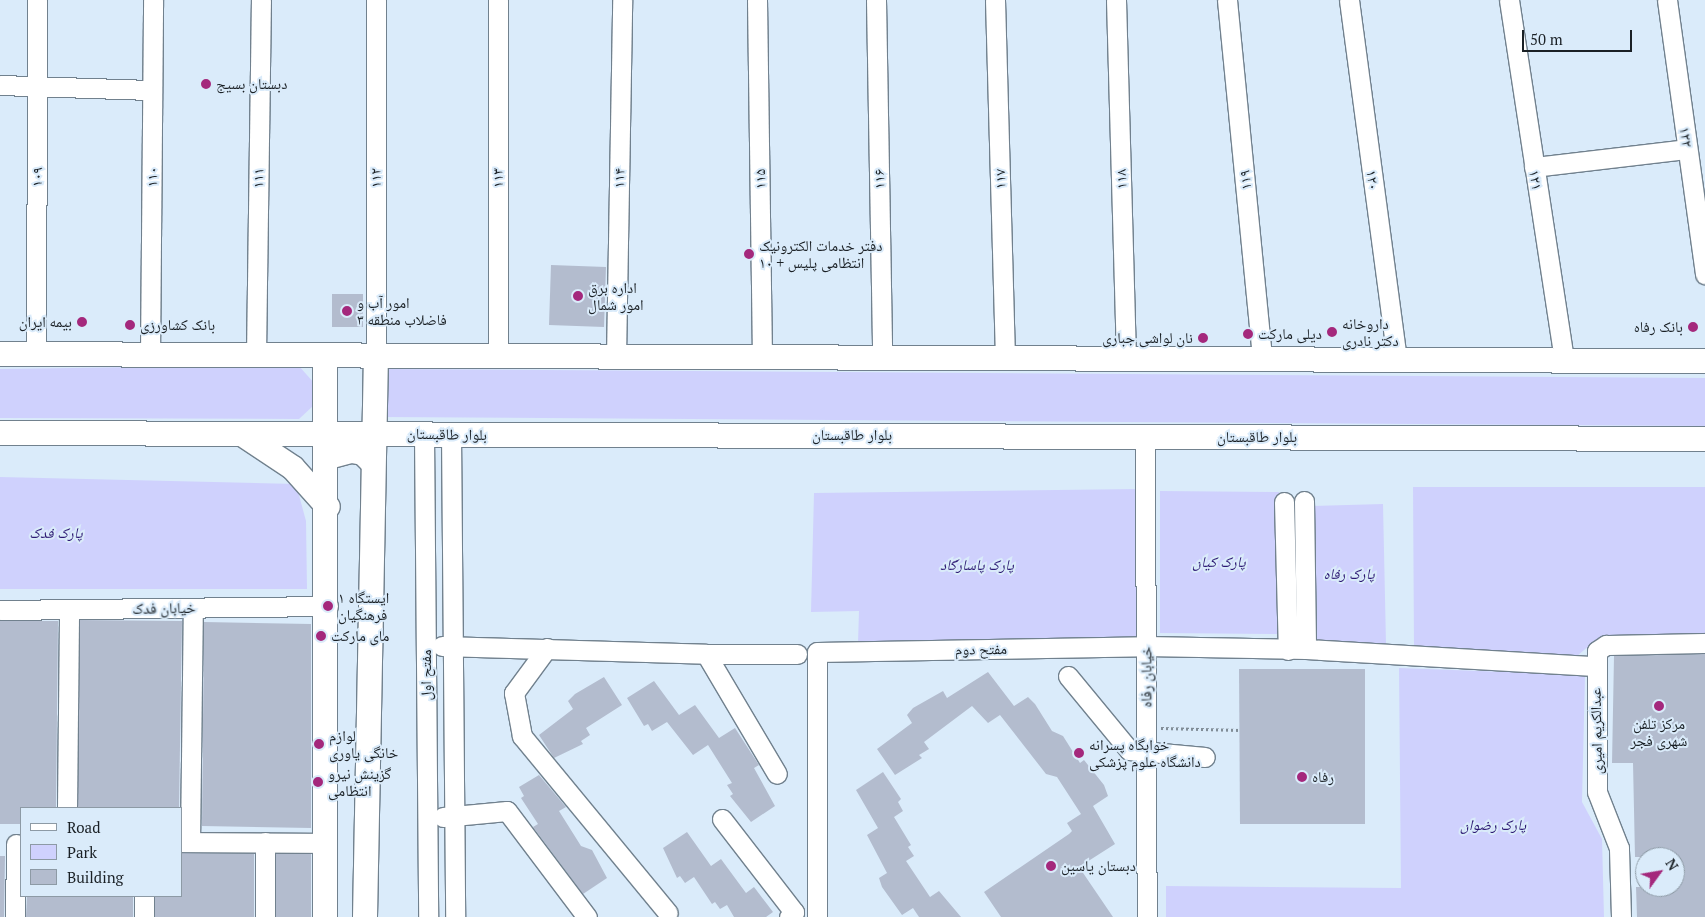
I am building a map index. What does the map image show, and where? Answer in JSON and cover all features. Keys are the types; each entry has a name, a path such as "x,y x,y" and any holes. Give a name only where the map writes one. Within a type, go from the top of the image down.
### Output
{"main road":[{"path":"0,354 1705,361"},
{"path":"325,355 325,458 328,507 325,917"},
{"path":"365,917 376,356"},
{"name":"بلوار طاقبستان","path":"0,432 1145,436 1701,441"},
{"path":"242,434 294,468 328,507"},
{"path":"325,458 352,452 363,454 373,463"}],"street":[{"name":"۱۰۹","path":"36,354 37,0"},
{"name":"۱۱۰","path":"150,355 153,0"},
{"name":"۱۱۱","path":"256,355 261,0"},
{"name":"۱۱۲","path":"376,0 376,356"},
{"name":"۱۱۳","path":"498,0 498,356"},
{"name":"۱۱۴","path":"616,357 622,0"},
{"name":"۱۱۵","path":"757,0 762,357"},
{"name":"۱۱۶","path":"876,0 882,358"},
{"name":"۱۱۷","path":"995,0 1005,358"},
{"name":"۱۱۸","path":"1116,0 1126,359"},
{"name":"۱۱۹","path":"1228,0 1262,359"},
{"name":"۱۲۰","path":"1349,0 1397,360"},
{"name":"۱۲۱","path":"1509,0 1564,360"},
{"name":"۱۲۲","path":"1667,0 1705,274"},
{"path":"0,85 152,90"},
{"path":"1534,168 1687,148"},
{"name":"مفتح اول","path":"424,434 428,917"},
{"name":"مفتح اول","path":"451,434 455,917"},
{"name":"خیابان رفاه","path":"1145,436 1147,917"},
{"path":"1297,649 1304,501"},
{"path":"1284,502 1297,649"},
{"name":"خیابان فدک","path":"0,610 328,606"},
{"path":"193,608 186,842 326,843"},
{"path":"67,807 69,609"},
{"name":"عبدالکریم امیری","path":"1621,917 1619,848 1597,792 1597,651 1606,645 1705,643"},
{"path":"426,646 706,654 797,654"},
{"name":"مفتح دوم","path":"817,917 817,652 1146,646 1297,649 1596,666"},
{"path":"547,648 514,693 522,736 668,913"},
{"path":"706,654 777,774"},
{"path":"1068,676 1129,750 1146,755 1205,757"},
{"path":"427,816 455,818 507,811 587,917"},
{"path":"722,819 794,912 788,917"},
{"path":"265,842 265,917"},
{"path":"12,844 15,917"},
{"path":"144,897 144,917"}],"path":[{"path":"1146,728 1240,730"}],"green space":[{"path":"298,365 315,384 313,406 299,419 0,418 0,369"},
{"path":"383,369 1705,378 1705,426 383,417"},
{"name":"پارک فدک","path":"0,477 296,484 306,521 307,589 0,589"},
{"path":"1413,487 1705,487 1705,637 1597,639 1577,656 1414,647"},
{"name":"پارک پاسارگاد","path":"1138,489 1137,637 858,643 859,611 811,612 814,493"},
{"name":"پارک کیان","path":"1160,491 1279,492 1279,634 1160,633"},
{"name":"پارک رفاه","path":"1383,504 1386,644 1315,643 1312,506"},
{"name":"پارک رضوان","path":"1399,668 1585,675 1582,802 1602,839 1604,917 1166,917 1166,886 1401,888"}],"building":[{"name":"اداره برق امور شمال","path":"551,265 606,267 604,327 549,325"},
{"name":"امور آب و فاضلاب منطقه ۳","path":"332,294 363,294 363,327 332,327"},
{"path":"80,620 182,621 179,807 78,807"},
{"path":"0,621 58,621 56,807 20,807 20,824 0,824"},
{"path":"204,622 311,624 311,828 202,826"},
{"path":"1705,654 1705,917 1637,917 1636,897 1685,897 1685,847 1635,847 1635,857 1633,763 1612,763 1614,656"},
{"name":"رفاه","path":"1239,669 1365,669 1365,824 1240,824"},
{"path":"988,672 1014,706 1028,697 1035,704 1052,731 1063,736 1080,763 1084,760 1104,785 1108,796 1093,806 1115,844 1079,867 1113,917 1001,917 984,892 1069,834 1072,831 1067,823 1081,814 1057,777 1046,774 1000,715 988,723 972,706 924,742 929,749 919,755 922,758 895,775 877,749 912,723 907,715 913,708 943,691 947,698"},
{"path":"604,677 622,705 586,728 590,735 581,741 583,744 554,758 539,735 573,709 568,701 575,694"},
{"path":"654,681 679,715 695,705 719,738 735,728 759,765 754,768 775,806 751,822 730,796 733,794 727,785 732,783 708,745 693,755 667,722 652,731 648,724 644,726 627,698"},
{"path":"883,772 901,799 898,802 903,811 894,817 911,845 908,847 914,856 906,861 930,897 939,891 961,917 919,917 913,908 902,915 882,887 879,878 887,873 867,835 878,828 856,790"},
{"path":"539,775 566,807 559,811 581,846 592,850 607,878 583,894 533,827 538,824 521,798 524,796 519,787"},
{"path":"687,832 711,866 721,859 746,893 754,887 773,912 766,917 734,917 727,905 720,909 715,902 712,904 694,877 685,883 680,876 677,878 663,848"},
{"path":"182,853 254,854 254,917 155,917 155,897 182,897"},
{"path":"276,854 311,854 311,917 276,917"},
{"path":"0,856 5,856 4,917 0,917"},
{"path":"27,897 133,897 133,917 26,917"}],"place":[{"name":"دبستان بسیج","path":"206,84"},
{"name":"دفتر خدمات الکترونیک انتظامی پلیس + ۱۰","path":"749,254"},
{"name":"اداره برق امور شمال","path":"578,296"},
{"name":"امور آب و فاضلاب منطقه ۳","path":"347,311"},
{"name":"بیمه ایران","path":"82,322"},
{"name":"بانک کشاورزی","path":"130,325"},
{"name":"بانک رفاه","path":"1693,327"},
{"name":"داروخانه دکتر نادری","path":"1332,332"},
{"name":"دیلی مارکت","path":"1248,334"},
{"name":"نان لواشی جباری","path":"1203,338"},
{"name":"ایستگاه ۱ فرهنگیان","path":"328,606"},
{"name":"مای مارکت","path":"321,636"},
{"name":"مرکز تلفن شهری فجر","path":"1659,706"},
{"name":"لوازم خانگی یاوری","path":"319,744"},
{"name":"خوابگاه پسرانه دانشگاه علوم پزشکی","path":"1079,753"},
{"name":"رفاه","path":"1302,777"},
{"name":"گزینش نیرو انتظامی","path":"318,782"},
{"name":"دبستان یاسین","path":"1051,866"}]}
